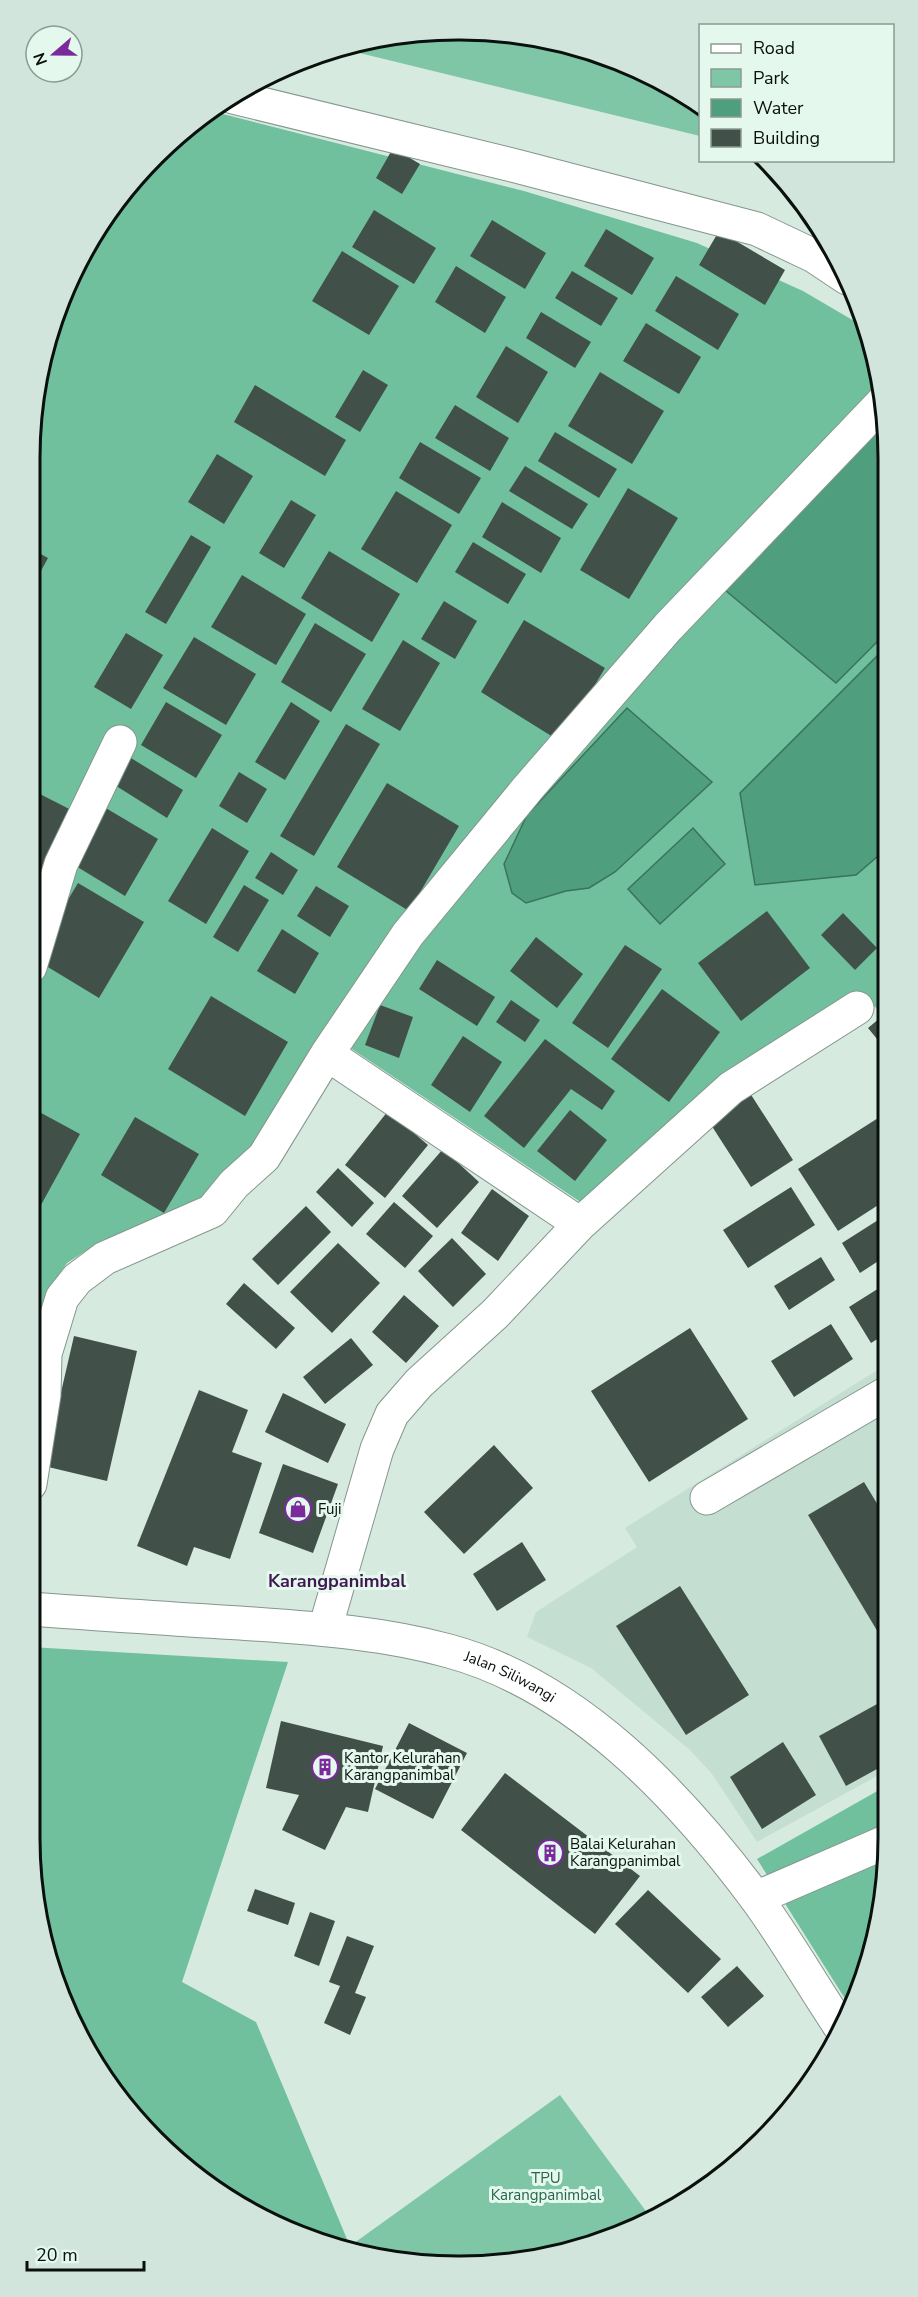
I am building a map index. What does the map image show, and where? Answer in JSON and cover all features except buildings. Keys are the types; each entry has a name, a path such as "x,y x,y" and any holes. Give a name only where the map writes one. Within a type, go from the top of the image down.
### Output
{"main road":[{"path":"245,100 516,166 757,229 814,256 830,267"},
{"path":"40,1340 62,1298 77,1279 105,1258 212,1211 234,1184 264,1157 327,1054 408,933 528,788 668,627 875,411"},
{"path":"40,925 61,864 120,742"},
{"path":"325,1629 377,1449 392,1414 419,1383 495,1314 580,1224 731,1088 857,1008"},
{"path":"327,1054 580,1224"},
{"path":"40,1364 45,1395 40,1425"},
{"path":"707,1498 878,1398"},
{"name":"Jalan Siliwangi","path":"40,1610 325,1629 449,1651 497,1669 548,1694 602,1732 663,1787 756,1898 836,2020"},
{"path":"756,1898 878,1845"}],"shaded area":[{"path":"222,114 524,191 697,243 803,291 854,321 874,404 878,459 878,1009 858,993 582,1203 325,1031 254,1145 204,1199 101,1241 67,1263 48,1291 40,1343 41,432 44,404 55,351 72,299 111,226 144,183 183,144"},
{"path":"878,1370 878,1775 757,1842 712,1774 690,1750 591,1668 527,1637 536,1612 637,1547 625,1528"},
{"path":"40,1648 288,1662 182,1982 256,2022 348,2241 299,2225 274,2213 226,2186 183,2153 144,2114 127,2093 111,2071 84,2023 63,1973 44,1893 40,1838"},
{"path":"878,1791 877,1865 874,1893 863,1946 845,1999 757,1859"}],"green space":[{"path":"459,40 514,44 567,55 619,72 692,111 699,116 699,136 360,53 404,44"},
{"name":"TPU Karangpanimbal","path":"560,2095 646,2212 619,2225 567,2242 514,2253 486,2256 432,2256 354,2243"}],"water":[{"path":"877,431 878,641 836,683 725,590"},
{"path":"878,655 878,856 856,875 755,885 740,793"},
{"path":"627,708 712,782 615,872 589,888 566,891 526,903 512,893 504,864 527,815"},
{"path":"693,828 725,864 660,924 628,889"}],"place":[{"name":"Fuji","path":"298,1509"},
{"name":"Kantor Kelurahan Karangpanimbal","path":"325,1767"},
{"name":"Balai Kelurahan Karangpanimbal","path":"550,1853"}],"district":[{"name":"Karangpanimbal","path":"337,1581"}]}
